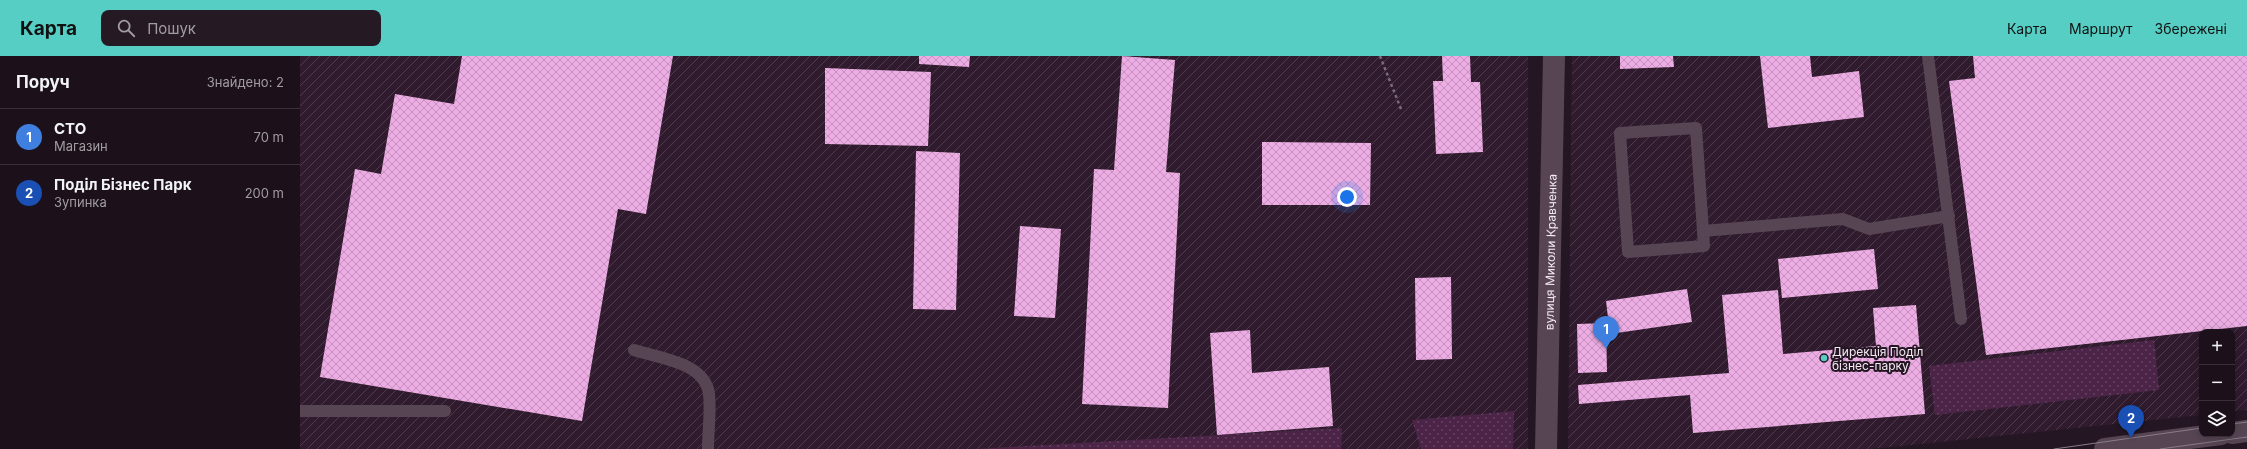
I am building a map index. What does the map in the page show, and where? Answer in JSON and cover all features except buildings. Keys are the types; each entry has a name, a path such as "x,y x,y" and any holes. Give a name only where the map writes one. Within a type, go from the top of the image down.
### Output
{"street":[{"name":"вулиця Миколи Кравченка","path":"1546,449 1554,56"},
{"path":"2235,433 2247,431"},
{"path":"2105,449 2199,437"}],"lane":[{"path":"1928,56 1960,319"},
{"path":"1696,128 1703,231 1704,246 1628,252 1620,133 1696,128"},
{"path":"1703,231 1843,219 1869,229 1948,216"},
{"path":"634,350 689,367 702,376 709,393 708,449"},
{"path":"300,411 445,411"}],"path":[{"path":"1380,56 1401,109"}],"shaded area":[{"path":"300,56 1528,56 1528,449 300,449"},
{"path":"1572,56 2247,56 2247,410 2235,411 2235,329 2199,329 2199,415 1872,449 1568,449"},
{"path":"2154,340 2159,390 1935,415 1929,366"},
{"path":"1514,411 1513,449 1421,449 1412,420"},
{"path":"1342,428 1341,449 975,449"}],"tram line":[{"path":"2235,424 2247,422"},
{"path":"2054,449 2199,428"},
{"path":"2160,449 2247,437"}],"place":[{"name":"СТО","path":"1606,349"},
{"name":"Дирекція Поділ бізнес-парку","path":"1824,358"},
{"name":"Поділ Бізнес Парк","path":"2131,438"}]}
